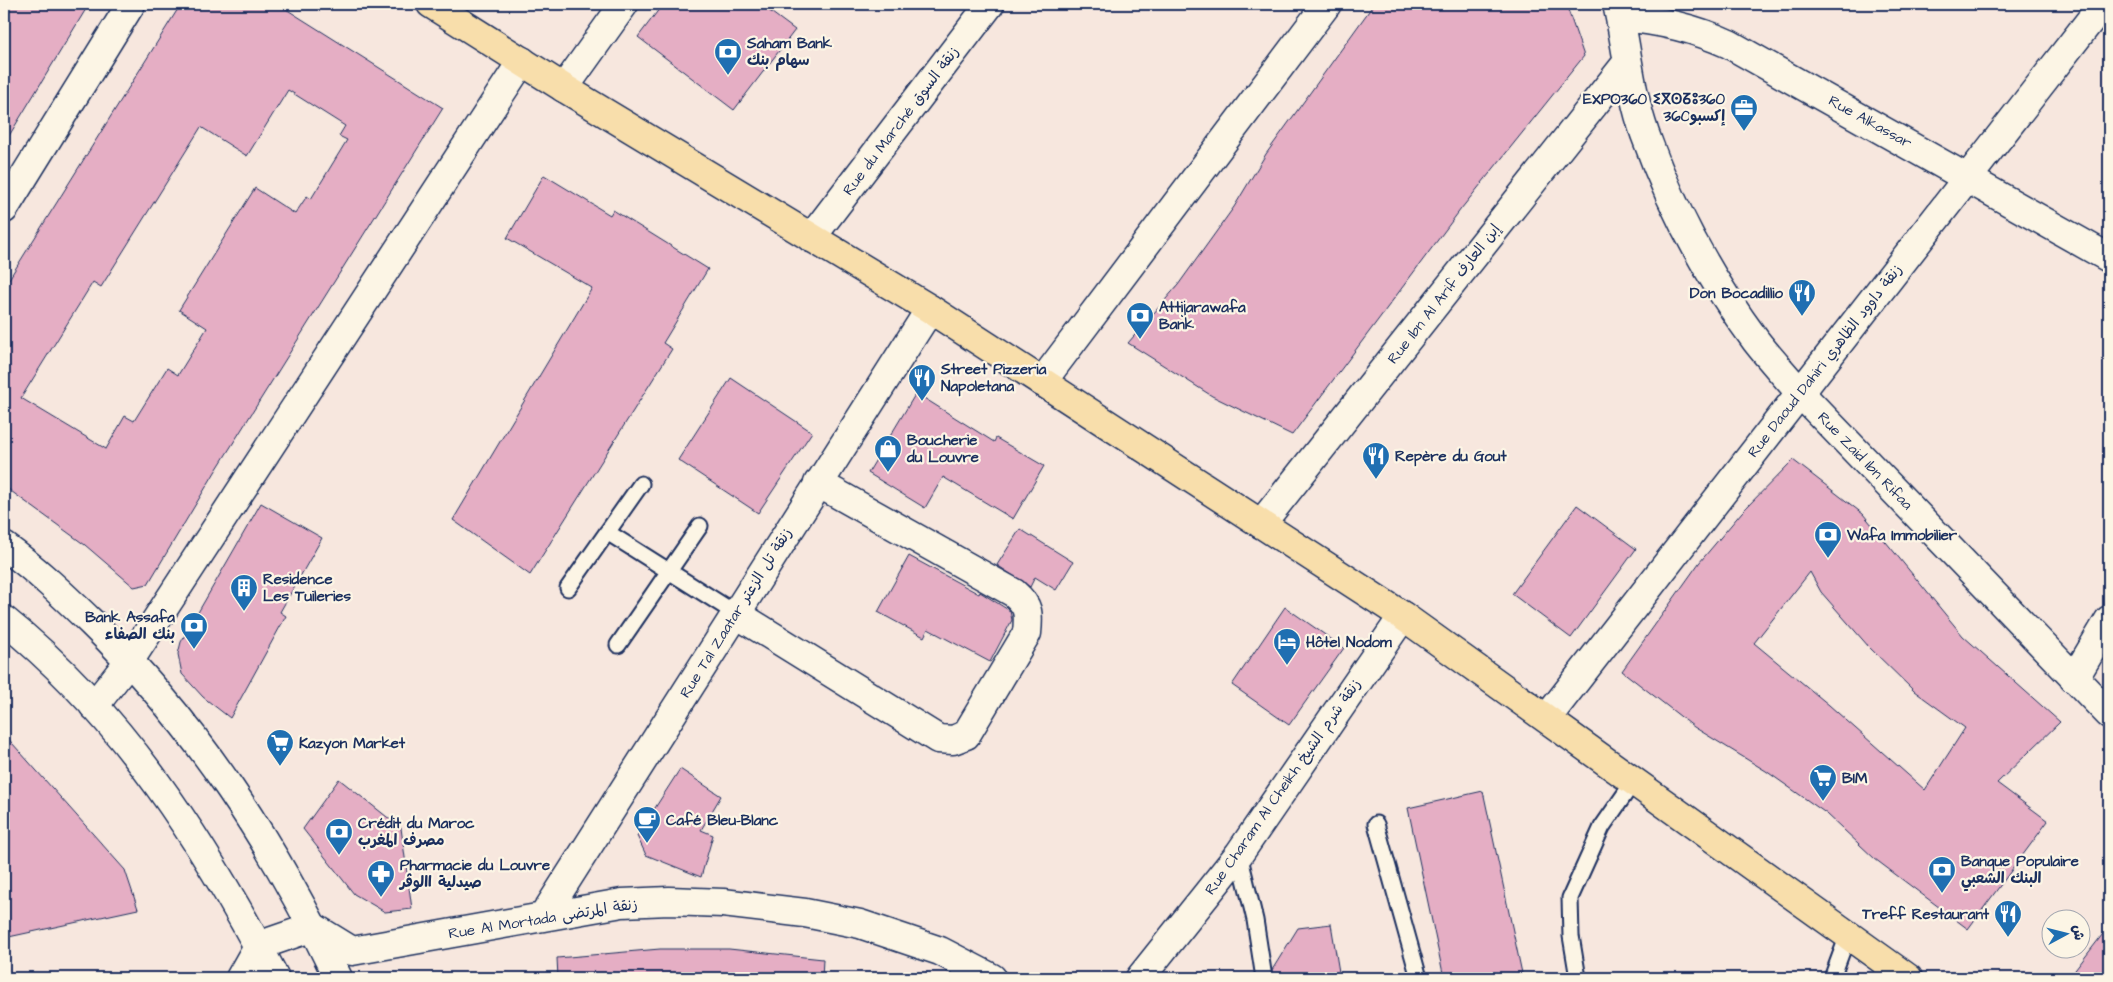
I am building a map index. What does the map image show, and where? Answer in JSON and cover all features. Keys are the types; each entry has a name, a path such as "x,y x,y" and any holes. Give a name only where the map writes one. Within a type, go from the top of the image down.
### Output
{"main road":[{"path":"431,4 564,88 930,309 1403,616 1908,978"}],"street":[{"path":"4,209 131,4"},
{"path":"564,88 624,4"},
{"name":"Rue du Marché زنقة السوق","path":"812,238 990,4"},
{"path":"1042,382 1326,4"},
{"name":"Rue Daoud Dahiri زنقة داوود الظاهري","path":"1547,718 2103,4"},
{"name":"Rue Alkassar","path":"1618,10 1705,33 1729,44 2109,258"},
{"name":"Rue Zaid Ibn Rifaa","path":"1618,10 1626,64 1645,133 1686,229 1756,342 1800,393 2109,714"},
{"path":"94,706 130,660 522,61"},
{"name":"Rue Ibn Al Arif إبن العارف","path":"1261,524 1626,64"},
{"name":"Rue Tal Zaatar زنقة تل الزعتر","path":"543,917 930,309"},
{"path":"735,613 938,738 953,740 966,735 1027,633 1028,618 1025,603 1014,593 818,483"},
{"path":"4,546 43,577 130,660 184,724 222,774 285,874 338,978"},
{"name":"Rue Charam Al Cheikh زنقة شرم الشيخ","path":"1140,978 1239,854 1403,616"},
{"path":"4,620 20,633 94,706 147,768 174,806 235,902 275,978"},
{"path":"2074,679 2109,620"},
{"name":"Rue Al Mortada زنقة المرتضى","path":"352,950 622,903 669,901 723,902 805,913 860,924 902,936 940,951 992,978"},
{"path":"240,978 258,946 313,927 352,950 338,978"}],"lane":[{"path":"568,588 641,484"},
{"path":"618,646 700,526"},
{"path":"607,532 735,613"},
{"path":"1578,978 1571,936 1570,898 1602,827 1634,781"},
{"path":"1376,824 1418,978"},
{"path":"1239,854 1255,920 1264,978"},
{"path":"1832,978 1848,935"}],"building":[{"path":"4,4 89,4 4,144"},
{"path":"181,4 278,4 443,108 215,472 148,584 134,587 85,545 4,486 4,287","holes":["288,90 345,126 339,136 347,140 311,199 307,196 295,214 255,188 179,310 207,328 178,375 167,368 134,421 125,416 106,449 21,398 93,282 101,287 201,127 247,156"]},
{"path":"663,4 760,4 795,30 734,110 638,37"},
{"path":"1374,4 1566,4 1584,56 1461,209 1292,435 1212,396 1128,343 1178,285 1234,207 1266,154"},
{"path":"544,175 610,215 613,210 708,269 663,343 672,349 530,575 453,520 592,288 507,238"},
{"path":"731,378 812,432 758,513 678,460"},
{"path":"916,393 994,442 996,438 1044,466 1013,519 943,477 925,508 868,473"},
{"path":"1793,460 1863,514 1963,636 2060,722 1997,783 2048,821 1968,929 1875,859 1827,814 1766,771 1694,727 1622,671 1699,563 1742,512","holes":["1810,572 1821,592 1869,647 1914,691 1965,728 1925,790 1829,705 1754,643"]},
{"path":"261,503 322,538 280,612 286,616 230,718 203,697 182,674 178,654 181,642"},
{"path":"1577,505 1636,549 1571,638 1512,594"},
{"path":"1020,529 1073,562 1056,590 1035,577 1030,587 997,565"},
{"path":"909,556 979,594 980,592 1010,611 1012,620 990,662 928,629 924,637 878,612"},
{"path":"1285,607 1344,648 1289,725 1232,685"},
{"path":"4,734 125,870 138,909 4,938"},
{"path":"680,769 721,796 701,830 713,835 701,877 646,855 637,836"},
{"path":"339,779 401,828 412,909 385,912 354,894 303,829"},
{"path":"1483,791 1523,978 1444,978 1408,808"},
{"path":"1331,924 1340,978 1273,978 1272,970 1298,928"},
{"path":"2109,926 2109,978 2069,978 2083,960 2090,960 2090,951"},
{"path":"660,949 729,949 823,959 822,978 558,978 557,958"}],"place":[{"name":"Saham Bank سهام بنك","path":"728,76"},
{"name":"EXPO360 ⵉⴳⵙⵒⵓ360 إكسبو360","path":"1744,132"},
{"name":"Don Bocadillio","path":"1802,317"},
{"name":"Attijarawafa Bank","path":"1140,340"},
{"name":"Street Pizzeria Napoletana","path":"922,402"},
{"name":"Boucherie du Louvre","path":"888,473"},
{"name":"Repère du Gout","path":"1376,480"},
{"name":"Wafa Immobilier","path":"1828,559"},
{"name":"Residence Les Tuileries","path":"244,612"},
{"name":"Bank Assafa بنك الصفاء","path":"194,650"},
{"name":"Hôtel Nodom","path":"1287,666"},
{"name":"Kazyon Market","path":"280,767"},
{"name":"BIM","path":"1823,802"},
{"name":"Café Bleu-Blanc","path":"647,844"},
{"name":"Crédit du Maroc مصرف المغرب","path":"339,856"},
{"name":"Banque Populaire البنك الشعبي","path":"1942,894"},
{"name":"Pharmacie du Louvre صيدلية االوڤر","path":"381,898"},
{"name":"Treff Restaurant","path":"2008,938"}]}
